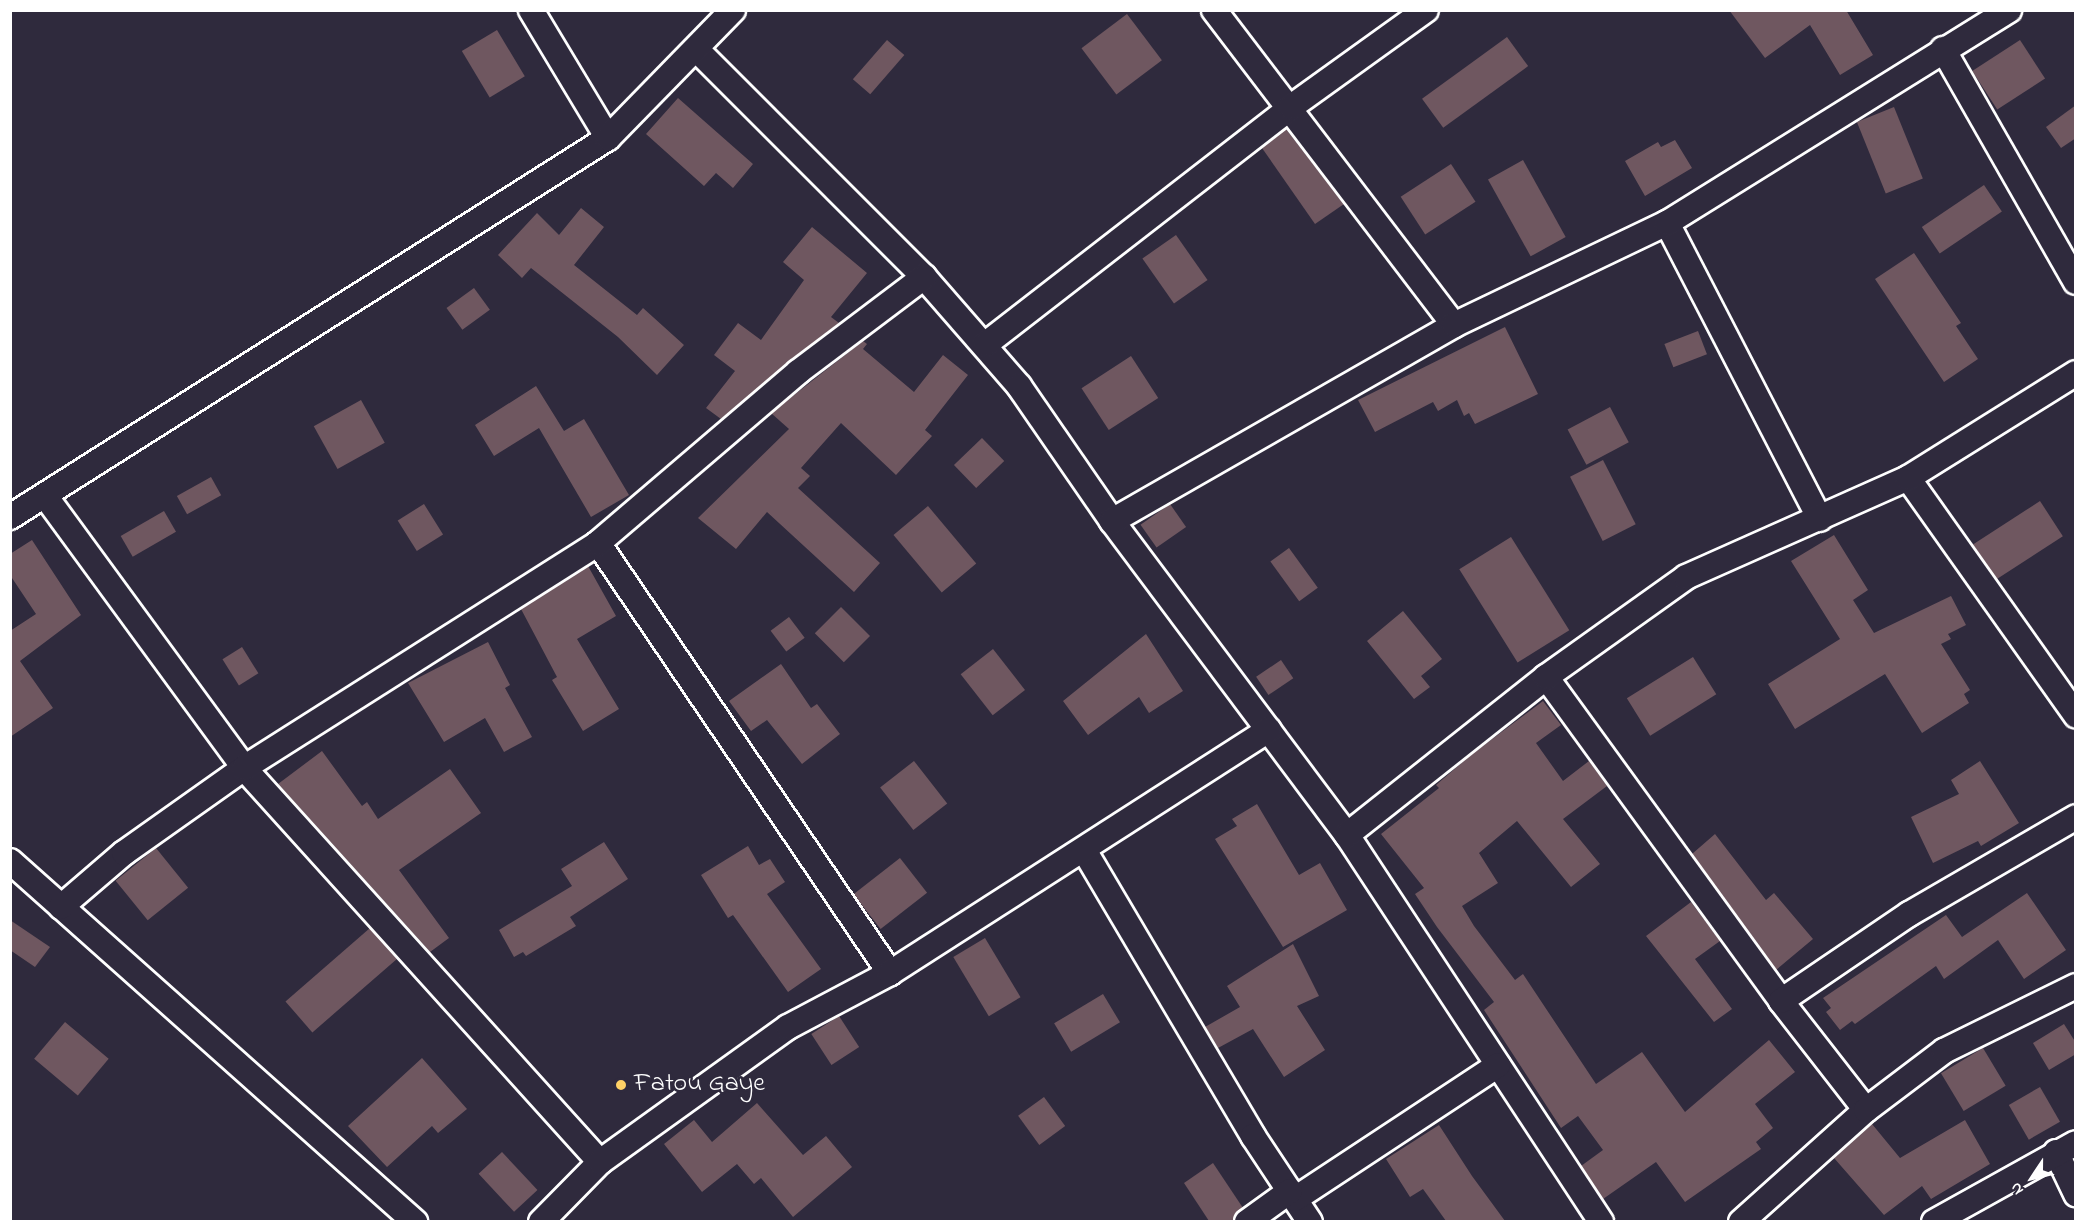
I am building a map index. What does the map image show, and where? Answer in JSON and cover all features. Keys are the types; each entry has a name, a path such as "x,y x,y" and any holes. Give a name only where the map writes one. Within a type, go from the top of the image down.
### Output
{"street":[{"path":"531,10 608,138"},
{"path":"10,517 46,497 608,138 733,10"},
{"path":"1214,10 1292,107 1454,325"},
{"path":"986,344 1292,107 1426,10"},
{"path":"1112,521 1454,325 1667,223 2009,10"},
{"path":"1943,49 2076,282"},
{"path":"696,50 924,277 986,344 1112,521 1347,835 1600,1221"},
{"path":"1667,223 1820,519"},
{"path":"61,907 124,853 244,768 598,543 798,372 924,277"},
{"path":"1347,835 1546,677 1686,577 1908,478 2076,373"},
{"path":"1908,478 2076,715"},
{"path":"46,497 244,768 600,1162"},
{"path":"598,543 890,974"},
{"path":"1546,677 1781,1001 1866,1110"},
{"path":"541,1221 600,1162 788,1027 890,974 1269,730"},
{"path":"1781,1001 1909,914 2076,817"},
{"path":"1084,850 1292,1195 1310,1221"},
{"path":"10,861 415,1221"},
{"path":"1741,1221 1866,1110 1944,1051 2076,986"},
{"path":"1247,1221 1498,1065"},
{"path":"1934,1221 2066,1148 2076,1194"}],"building":[{"path":"1729,10 1846,10 1873,55 1840,75 1810,25 1765,58"},
{"path":"1127,14 1162,60 1116,95 1081,48"},
{"path":"497,30 525,76 490,97 462,51"},
{"path":"1507,37 1528,66 1443,128 1422,99"},
{"path":"887,40 904,55 870,94 853,79"},
{"path":"2020,40 2045,79 1997,110 1972,71"},
{"path":"678,98 753,164 733,188 716,173 704,186 646,134"},
{"path":"2076,105 2076,138 2061,148 2046,127"},
{"path":"1894,107 1923,178 1886,193 1857,122"},
{"path":"1286,129 1344,204 1315,224 1262,148"},
{"path":"1675,140 1692,168 1645,196 1625,161 1658,142 1661,147"},
{"path":"1523,160 1566,237 1531,256 1488,179"},
{"path":"1451,164 1476,202 1425,234 1401,197"},
{"path":"1984,185 2002,212 1940,253 1922,227"},
{"path":"581,208 604,227 574,265 637,315 643,308 684,345 657,375 618,337 531,268 522,278 498,255 537,213 559,235"},
{"path":"812,227 867,273 831,317 839,323 721,419 706,408 735,371 714,355 738,323 761,340 804,280 783,262"},
{"path":"1176,235 1208,280 1174,304 1142,259"},
{"path":"1914,253 1961,323 1956,326 1978,359 1944,382 1875,279"},
{"path":"474,288 490,310 462,330 446,308"},
{"path":"1505,327 1538,394 1475,424 1469,413 1464,416 1457,400 1438,411 1433,402 1375,432 1358,400"},
{"path":"1698,331 1707,354 1673,367 1664,344"},
{"path":"863,341 867,344 863,349 914,392 943,355 968,375 925,430 932,436 896,475 841,423 801,468 810,476 798,488 880,563 854,592 767,512 736,549 698,518 789,429 771,413"},
{"path":"1131,356 1158,398 1109,430 1082,388"},
{"path":"536,386 564,431 584,419 629,495 591,517 539,428 494,456 475,425"},
{"path":"361,400 385,443 338,469 314,426"},
{"path":"1610,407 1629,442 1586,465 1568,430"},
{"path":"982,438 1004,461 976,488 954,465"},
{"path":"1603,460 1636,524 1603,541 1570,477"},
{"path":"211,477 221,495 187,514 177,496"},
{"path":"2040,501 2063,536 1996,580 1973,545"},
{"path":"424,504 443,535 417,551 398,520"},
{"path":"1170,504 1186,527 1157,548 1141,525"},
{"path":"928,506 976,563 942,592 894,535"},
{"path":"164,511 176,532 133,557 121,536"},
{"path":"1834,535 1868,590 1853,600 1874,633 1951,596 1966,625 1948,634 1951,639 1941,644 1970,690 1964,694 1969,703 1922,733 1885,674 1795,729 1768,684 1840,639 1791,561"},
{"path":"1511,537 1569,630 1518,663 1459,569"},
{"path":"32,540 81,615 20,661 53,708 10,737 10,631 36,614 10,575 10,554"},
{"path":"1289,548 1318,588 1299,601 1270,562"},
{"path":"588,566 616,616 577,639 619,709 583,731 552,680 557,677 521,609"},
{"path":"841,607 870,636 844,662 815,633"},
{"path":"1403,611 1442,659 1421,676 1430,687 1414,699 1367,641"},
{"path":"789,617 805,638 786,652 771,631"},
{"path":"1146,634 1183,691 1149,713 1139,697 1088,735 1063,701"},
{"path":"488,642 510,685 505,688 532,737 504,752 485,718 444,742 408,683"},
{"path":"242,647 258,673 239,685 222,659"},
{"path":"993,649 1025,690 993,715 961,674"},
{"path":"1693,657 1716,694 1650,736 1627,698"},
{"path":"1281,660 1293,678 1268,695 1256,677"},
{"path":"781,664 811,708 817,704 840,734 802,764 767,720 751,731 729,701"},
{"path":"1543,701 1561,725 1536,743 1563,781 1589,761 1607,786 1563,819 1600,864 1571,887 1517,821 1479,853 1498,883 1462,906 1474,926 1515,980 1523,974 1596,1084 1642,1052 1685,1112 1769,1040 1795,1072 1755,1104 1773,1128 1756,1142 1761,1149 1685,1202 1656,1162 1603,1199 1581,1166 1603,1150 1578,1116 1561,1128 1484,1010 1494,1002 1415,894 1424,888 1381,834 1439,788 1436,785 1472,754"},
{"path":"322,751 362,806 367,802 378,819 450,769 481,813 399,870 449,938 430,952 278,784"},
{"path":"914,761 947,804 913,830 880,787"},
{"path":"1980,761 2019,823 1981,846 1978,841 1933,863 1911,817 1959,794 1951,780"},
{"path":"1257,804 1299,875 1320,863 1347,910 1283,947 1215,839 1237,826 1232,819"},
{"path":"1715,834 1766,900 1774,893 1813,939 1776,970 1692,854"},
{"path":"604,842 628,879 570,917 576,926 526,956 523,952 514,957 499,930 572,886 561,869"},
{"path":"748,846 759,865 770,859 785,882 767,894 821,969 788,992 733,915 728,918 701,875"},
{"path":"156,848 188,888 148,920 116,881"},
{"path":"900,858 927,893 881,929 854,894"},
{"path":"2027,893 2066,950 2024,979 1998,940 1944,979 1936,966 1855,1024 1852,1021 1840,1030 1826,1012 1831,1008 1823,998 1946,915 1962,937"},
{"path":"1691,902 1720,941 1695,959 1732,1009 1714,1022 1646,936"},
{"path":"10,920 50,947 35,967 10,950"},
{"path":"370,928 397,959 312,1032 285,1001"},
{"path":"985,938 1021,997 989,1016 953,957"},
{"path":"1293,944 1319,996 1297,1006 1325,1050 1284,1077 1253,1029 1218,1048 1205,1027 1240,1007 1227,986"},
{"path":"1103,994 1120,1022 1071,1052 1054,1023"},
{"path":"839,1016 859,1047 831,1065 811,1034"},
{"path":"65,1022 109,1059 78,1095 34,1059"},
{"path":"2064,1024 2076,1043 2076,1054 2049,1070 2033,1043"},
{"path":"1983,1048 2006,1086 1964,1111 1941,1073"},
{"path":"422,1058 467,1109 438,1133 432,1126 387,1167 348,1126"},
{"path":"2040,1087 2060,1122 2029,1140 2009,1105"},
{"path":"1044,1097 1065,1126 1039,1145 1018,1116"},
{"path":"757,1103 803,1155 826,1136 852,1167 793,1217 761,1178 754,1184 737,1164 702,1192 664,1144 694,1120 712,1142"},
{"path":"1965,1120 1990,1164 1931,1199 1922,1186 1884,1215 1834,1158 1872,1124 1900,1158"},
{"path":"1439,1125 1505,1221 1446,1221 1423,1189 1410,1197 1386,1159"},
{"path":"502,1152 537,1190 514,1212 479,1174"},
{"path":"1213,1163 1243,1208 1233,1221 1209,1221 1184,1183"}],"place":[{"name":"Fatou Gaye","path":"621,1085"}]}
